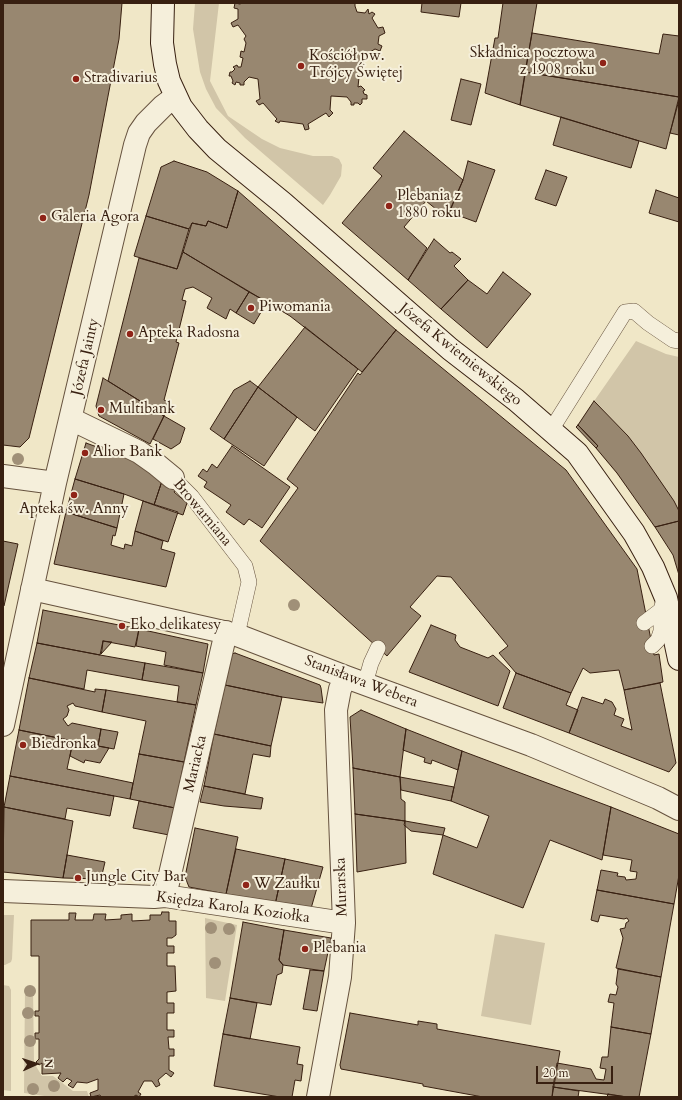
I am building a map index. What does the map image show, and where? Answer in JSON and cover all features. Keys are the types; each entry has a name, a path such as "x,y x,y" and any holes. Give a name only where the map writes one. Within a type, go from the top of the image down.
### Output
{"street":[{"path":"163,3 162,43 168,76 175,97"},
{"name":"Józefa Jainty","path":"3,725 55,483 135,145 139,133 146,122 175,97"},
{"name":"Józefa Kwietniewskiego","path":"175,97 198,129 217,149 283,203 450,349 516,400 578,453 634,533 653,567 679,659"},
{"name":"Browarniana","path":"71,419 139,452 174,478"},
{"path":"3,476 55,483"},
{"name":"Stanisława Webera","path":"32,589 232,633 356,681 531,745 658,798 679,809"},
{"name":"Mariacka","path":"165,896 232,633"},
{"name":"Murarska","path":"318,1097 340,977 344,923 336,710 340,689 356,681"},
{"name":"Księdza Karola Koziołka","path":"3,891 154,897 165,896 344,923"}],"lane":[{"path":"551,430 625,312 634,311 648,323 673,340 679,341"},
{"name":"Browarniana","path":"174,478 192,497 245,566 249,582 232,633"},
{"path":"644,623 663,604"},
{"path":"652,646 658,640 661,632 663,604"},
{"path":"356,681 371,663 378,648"}],"shaded area":[{"path":"195,3 219,3 210,81 228,116 262,139 280,148 313,156 332,156 339,159 342,165 341,176 323,205 245,138 216,108 206,89 200,72 193,29"},
{"path":"636,341 666,354 679,357 679,521 654,527 616,473 576,427"},
{"path":"3,915 14,915 12,959 11,962 5,965 3,965"},
{"path":"205,918 237,925 225,1001 206,998"},
{"path":"495,934 545,943 531,1025 481,1016"},
{"path":"3,985 9,986 11,990 11,1091 3,1090"},
{"path":"28,987 33,987 34,1063 42,1076 53,1076 73,1091 87,1091 89,1097 51,1097 24,1093 25,989"}],"building":[{"name":"Galeria Agora","path":"3,3 122,3 119,39 89,195 29,438 20,447 3,445"},
{"name":"Kościół pw. Trójcy Świętej","path":"235,3 355,3 357,12 365,13 368,9 369,14 372,12 375,14 372,18 378,28 383,27 385,33 379,36 378,44 382,46 380,51 375,49 365,55 366,60 361,64 360,70 364,71 363,77 359,77 358,87 361,86 365,90 363,91 364,94 367,95 367,99 362,99 362,103 360,105 358,103 354,103 354,105 351,105 351,102 347,97 331,96 330,110 333,113 329,117 326,113 308,124 309,129 305,130 303,124 280,121 279,123 275,121 277,119 263,103 259,105 256,101 260,99 258,79 249,77 244,82 244,85 240,85 240,83 236,82 235,85 232,83 233,81 231,76 229,76 230,72 235,69 233,67 237,65 238,67 241,67 243,58 240,57 241,51 244,52 246,43 244,39 246,36 238,25 233,27 231,23 238,19 238,9 234,8"},
{"path":"422,3 461,3 459,17 421,12"},
{"path":"503,3 537,3 520,105 485,93 495,38 498,38"},
{"name":"Składnica pocztowa z 1908 roku","path":"532,33 659,54 663,34 679,36 679,97 525,72"},
{"path":"525,72 679,97 666,149 520,105"},
{"path":"461,79 481,84 471,125 451,120"},
{"path":"679,100 679,135 670,133"},
{"path":"561,117 639,141 631,168 553,145"},
{"name":"Plebania z 1880 roku","path":"404,131 463,180 447,218 426,201 404,227 427,248 408,280 342,223 382,176 373,168"},
{"path":"174,161 207,172 238,191 227,228 208,221 206,226 192,223 189,229 146,216 161,167"},
{"path":"468,161 495,170 476,222 449,212 463,180"},
{"path":"546,170 567,177 556,206 535,199"},
{"path":"656,190 679,198 679,222 649,213"},
{"path":"238,191 396,330 362,372 290,316 183,252 192,223 206,226 208,221 227,228"},
{"path":"146,216 189,229 177,269 134,256"},
{"path":"434,239 450,253 452,252 461,259 454,266 468,280 441,309 408,280"},
{"path":"183,252 249,292 236,313 230,309 226,319 207,308 212,298 193,287 185,289 182,300 186,301 176,342 179,343 164,400 168,402 164,416 108,381 139,258 177,269"},
{"path":"503,272 531,294 487,348 441,309 468,280 487,294"},
{"name":"Piwomania","path":"249,292 267,302 254,324 236,313"},
{"path":"305,327 358,369 315,431 258,387"},
{"path":"396,330 566,470 637,569 654,655 659,654 663,682 624,690 619,670 590,673 583,668 571,693 516,673 499,653 508,646 451,577 437,576 410,607 421,616 387,656 260,541 298,488 287,479 358,373 360,375"},
{"path":"103,378 164,416 150,444 99,416 96,406"},
{"path":"250,381 258,387 224,439 210,429 234,390"},
{"path":"258,387 297,417 264,466 224,439"},
{"path":"594,401 628,436 641,453 674,501 679,511 679,521 655,527 617,473 596,448 598,446 578,425"},
{"path":"164,416 185,428 180,443 171,449 153,439"},
{"path":"578,425 598,446 596,448 576,427"},
{"path":"86,443 130,459 162,481 154,505 75,479"},
{"path":"232,446 290,487 262,528 249,519 244,525 226,512 231,505 204,487 207,482 198,476 203,469 207,472 212,464 217,468"},
{"path":"75,479 124,494 117,528 66,512"},
{"path":"162,481 176,489 174,492 187,503 183,515 154,505"},
{"path":"143,501 178,512 168,542 135,531"},
{"path":"66,512 117,528 115,536 113,535 111,545 124,549 125,544 132,546 135,531 163,541 161,549 175,553 166,587 54,564"},
{"path":"679,521 679,575 673,555 655,527"},
{"path":"3,541 18,544 4,606 3,606"},
{"path":"43,610 139,629 135,647 103,641 100,655 37,643"},
{"path":"431,625 456,635 455,640 460,647 488,658 493,655 510,671 498,706 409,672"},
{"path":"139,629 208,644 203,673 164,665 166,652 136,646"},
{"path":"103,641 112,642 101,654 102,650"},
{"path":"37,643 145,663 142,680 87,670 84,689 29,678"},
{"path":"235,653 320,685 323,703 282,697 225,685 232,654"},
{"path":"145,663 203,673 196,705 177,702 179,686 142,680"},
{"path":"516,673 571,693 566,705 578,710 569,733 503,708"},
{"path":"29,678 95,692 95,689 106,690 102,712 75,706 73,703 67,706 69,710 67,716 63,719 68,726 72,723 101,729 98,746 19,730"},
{"path":"660,683 676,763 669,772 569,733 582,697 603,704 605,699 612,702 616,709 614,715 624,719 621,726 632,730 624,690"},
{"path":"225,685 282,697 271,746 214,734"},
{"path":"106,690 196,705 184,762 139,754 146,721 102,712"},
{"path":"361,710 406,729 400,777 353,768 350,717"},
{"path":"101,729 118,732 114,749 98,746"},
{"path":"406,729 462,751 458,770 432,760 431,764 424,762 425,758 403,750"},
{"path":"19,730 73,741 67,769 133,783 130,799 10,776"},
{"path":"214,734 271,746 270,757 253,754 245,794 204,786"},
{"path":"73,741 109,748 100,763 85,760 84,763 70,756"},
{"path":"462,751 611,807 602,860 550,840 523,908 433,874 443,835 477,848 489,816 451,801"},
{"path":"139,754 184,762 175,808 130,799"},
{"path":"353,768 400,777 401,799 405,802 405,821 355,814"},
{"path":"10,776 114,796 110,816 67,808 65,819 4,807"},
{"path":"400,777 454,787 451,801 401,790"},
{"path":"204,786 263,798 261,809 224,806 200,802"},
{"path":"139,801 175,808 169,835 133,828"},
{"path":"4,807 73,821 63,878 3,872"},
{"path":"611,807 679,834 679,875 674,904 597,890 601,870 618,873 617,876 625,877 626,880 636,879 637,872 630,871 632,860 603,855"},
{"path":"355,814 405,821 406,863 357,872"},
{"path":"405,821 445,828 443,835 411,831 404,825"},
{"path":"195,828 238,837 226,894 189,887 185,877"},
{"path":"236,849 285,859 275,905 226,894"},
{"path":"67,855 105,862 101,879 63,878"},
{"path":"285,859 323,867 310,912 275,905"},
{"path":"597,890 674,904 661,977 616,968 623,938 620,929 625,928 626,923 629,921 627,918 624,919 600,915 598,922 591,920"},
{"path":"162,912 169,912 169,921 176,921 176,935 172,938 167,938 167,946 174,946 174,953 167,953 167,966 175,966 176,991 167,992 167,1003 174,1003 174,1013 167,1013 167,1030 174,1030 174,1037 168,1037 169,1049 174,1049 174,1056 169,1056 169,1070 174,1073 171,1077 166,1073 158,1080 160,1085 156,1087 152,1081 144,1081 138,1092 141,1094 139,1097 136,1095 133,1097 101,1097 100,1095 91,1097 90,1093 98,1090 98,1079 87,1083 77,1082 73,1088 68,1085 72,1081 67,1078 63,1082 58,1078 61,1073 42,1074 42,1063 39,1065 36,1062 39,1059 39,1039 35,1039 35,1033 39,1033 39,1016 35,1016 35,1011 39,1011 39,956 31,956 31,920 69,920 69,913 76,913 75,920 93,920 94,914 106,914 105,920 121,919 121,915 132,914 132,921 150,920 150,915 161,915"},
{"path":"243,922 284,930 279,960 283,965 282,973 277,975 271,1005 230,998"},
{"name":"Plebania","path":"284,930 331,938 324,971 283,965 279,960"},
{"path":"618,969 661,977 651,1034 611,1027 614,1003 608,1002 610,994 616,995 618,987 616,984"},
{"path":"310,970 324,971 317,1011 303,1009"},
{"path":"230,998 257,1003 250,1039 223,1034"},
{"path":"350,1013 418,1025 418,1021 437,1024 437,1029 560,1051 552,1097 483,1097 341,1069 340,1065"},
{"path":"611,1027 651,1034 639,1097 627,1097 553,1087 557,1063 591,1069 596,1079 604,1080 606,1069 600,1068 602,1057 608,1057"},
{"path":"223,1034 300,1047 297,1064 303,1065 301,1081 295,1080 292,1097 280,1097 214,1086"},
{"path":"553,1087 579,1091 578,1097 552,1097"},
{"path":"608,1094 627,1097 607,1097"}],"place":[{"name":"Składnica pocztowa z 1908 roku","path":"603,63"},
{"name":"Kościół pw. Trójcy Świętej","path":"301,66"},
{"name":"Stradivarius","path":"76,79"},
{"name":"Plebania z 1880 roku","path":"389,206"},
{"name":"Galeria Agora","path":"43,218"},
{"name":"Piwomania","path":"251,308"},
{"name":"Apteka Radosna","path":"130,334"},
{"name":"Multibank","path":"101,410"},
{"name":"Alior Bank","path":"85,453"},
{"name":"Apteka św. Anny","path":"74,495"},
{"name":"Eko delikatesy","path":"122,626"},
{"name":"Biedronka","path":"23,745"},
{"name":"Jungle City Bar","path":"78,878"},
{"name":"W Zaułku","path":"246,885"},
{"name":"Plebania","path":"305,949"}]}
